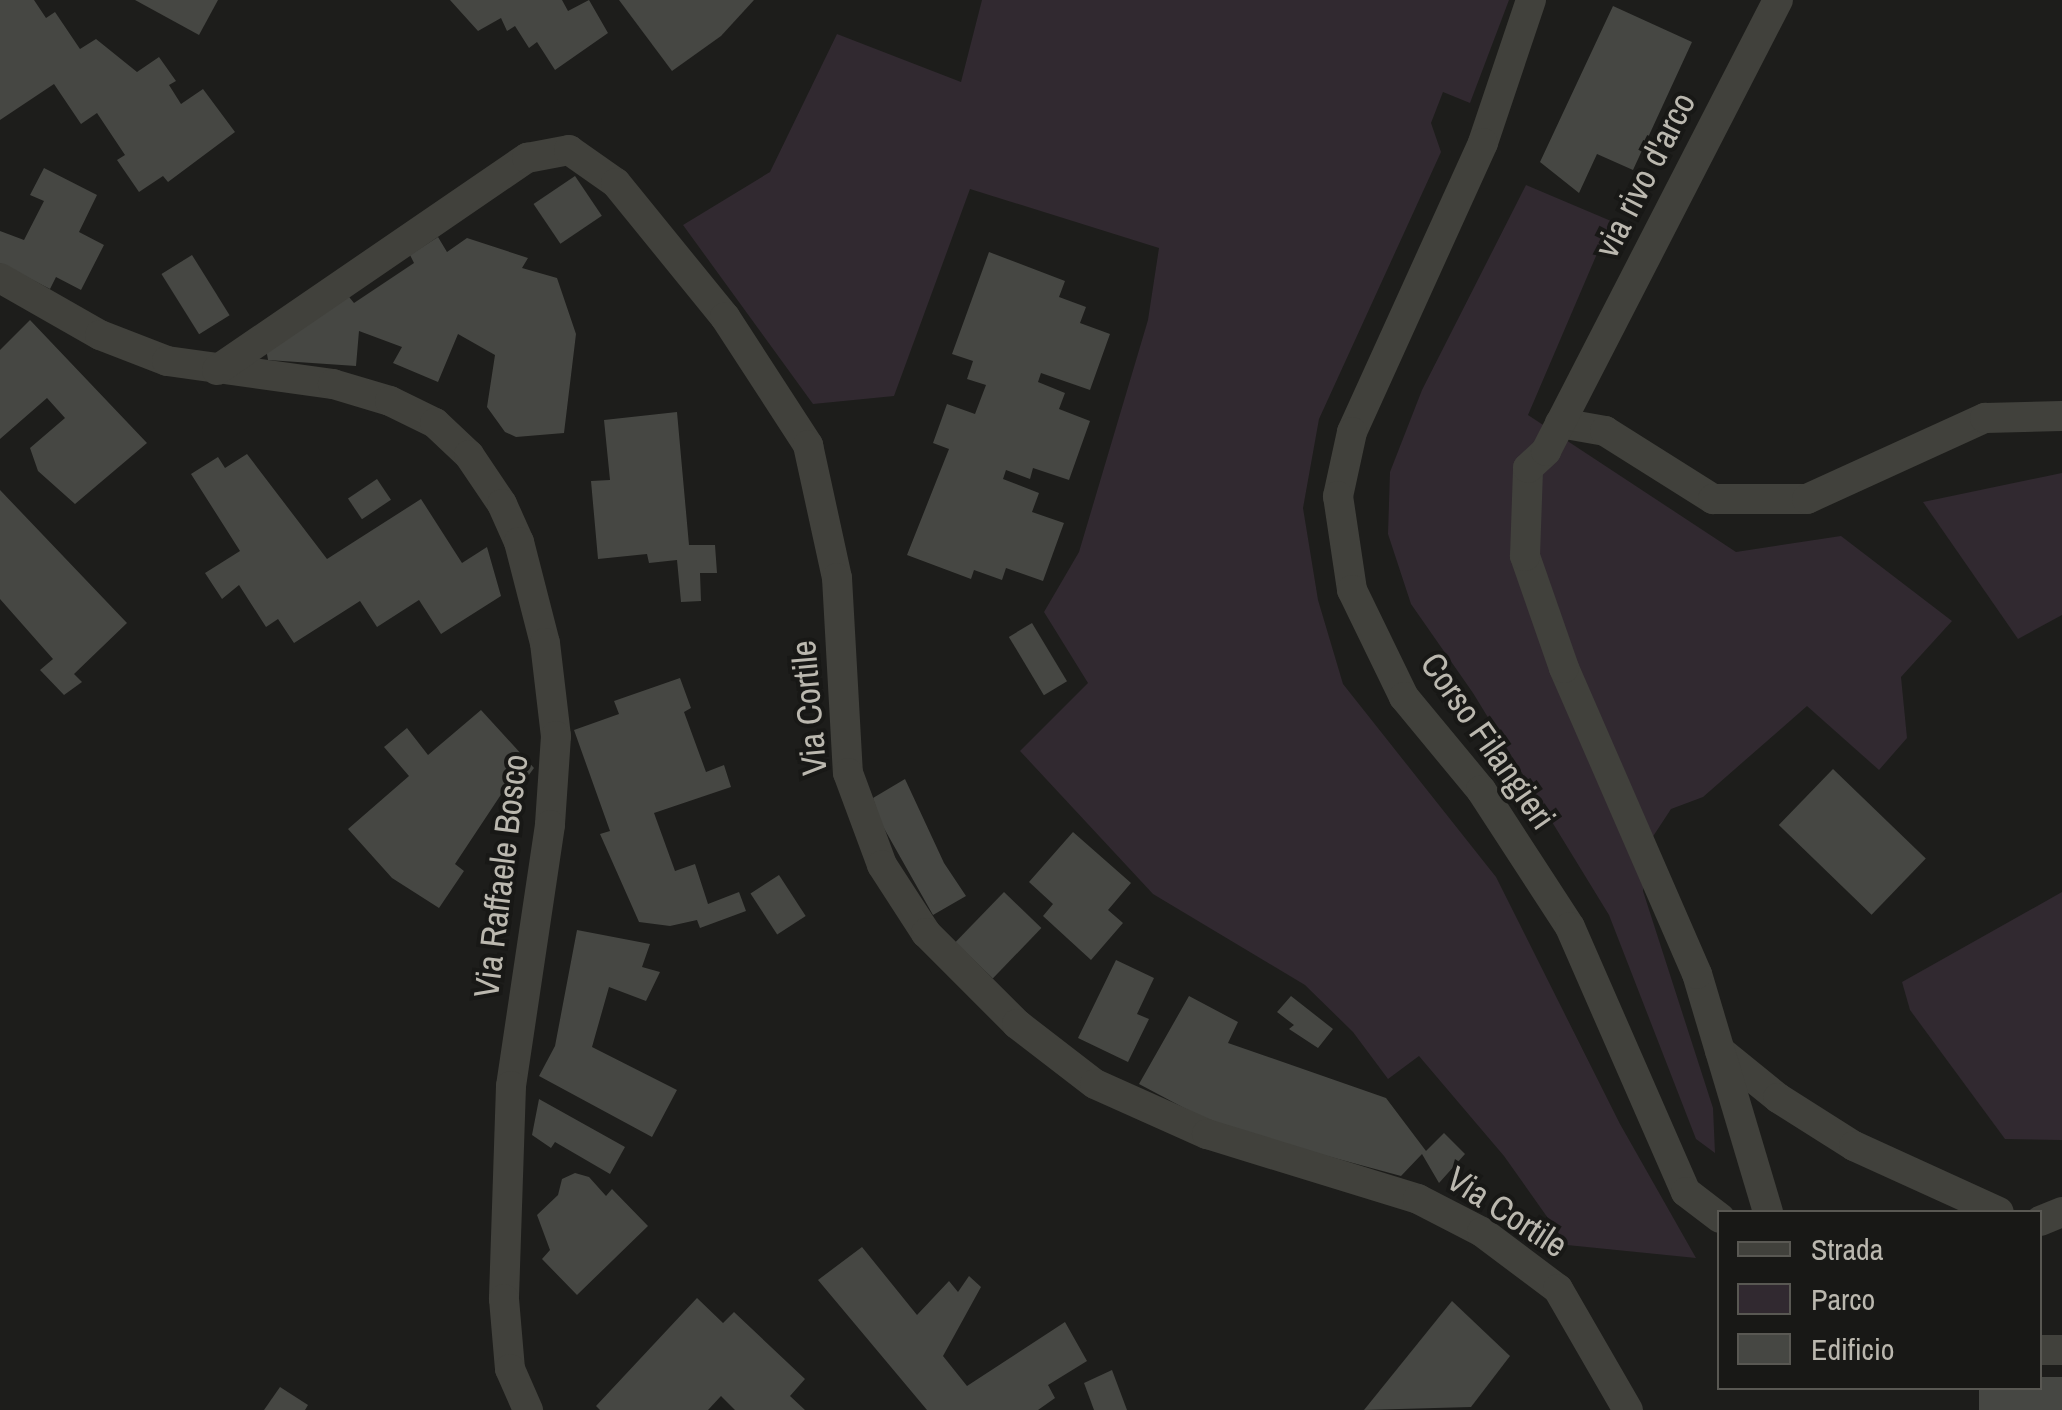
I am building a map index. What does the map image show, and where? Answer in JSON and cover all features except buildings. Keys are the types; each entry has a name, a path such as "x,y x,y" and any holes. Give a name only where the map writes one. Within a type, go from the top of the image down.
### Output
{"street":[{"name":"Corso Filangieri","path":"1532,0 1483,144 1352,432 1338,496 1352,590 1404,698 1481,790 1570,926 1686,1192 1717,1216"},
{"name":"via rivo d'arco","path":"1767,1210 1697,974 1564,668 1525,556 1528,468 1546,451 1778,0"},
{"name":"Via Cortile","path":"217,370 527,158 570,150 616,183 724,317 808,445 838,578 848,773 882,865 926,933 1018,1024 1096,1084 1207,1134 1418,1199 1482,1232 1558,1288 1628,1410"},
{"name":"Via Raffaele Bosco","path":"0,278 100,334 166,360 333,384 390,401 434,423 469,455 502,504 518,542 546,644 556,736 550,825 511,1086 504,1299 510,1369 528,1410"},
{"path":"1560,422 1605,431 1714,499 1807,499 1985,418 2062,416"},
{"path":"1720,1050 1778,1098 1854,1146 1996,1210"}],"green space":[{"path":"982,0 1509,0 1470,103 1443,92 1431,123 1441,152 1319,419 1303,508 1318,600 1343,684 1496,877 1620,1124 1696,1258 1567,1245 1504,1156 1419,1056 1388,1079 1353,1032 1305,985 1153,894 1020,751 1088,683 1044,612 1079,552 1148,320 1159,248 970,189 894,396 813,404 683,225 770,172 837,34 961,82"},
{"path":"1526,185 1611,221 1528,415 1736,552 1841,536 1952,621 1901,677 1907,738 1879,770 1807,706 1703,797 1671,809 1652,838 1643,891 1713,1108 1715,1153 1696,1139 1609,915 1473,693 1411,604 1388,534 1390,472 1422,390"},
{"path":"2062,473 2062,615 2018,639 1923,502"},
{"path":"2062,892 2062,1140 2005,1139 1910,1010 1902,982"}]}
